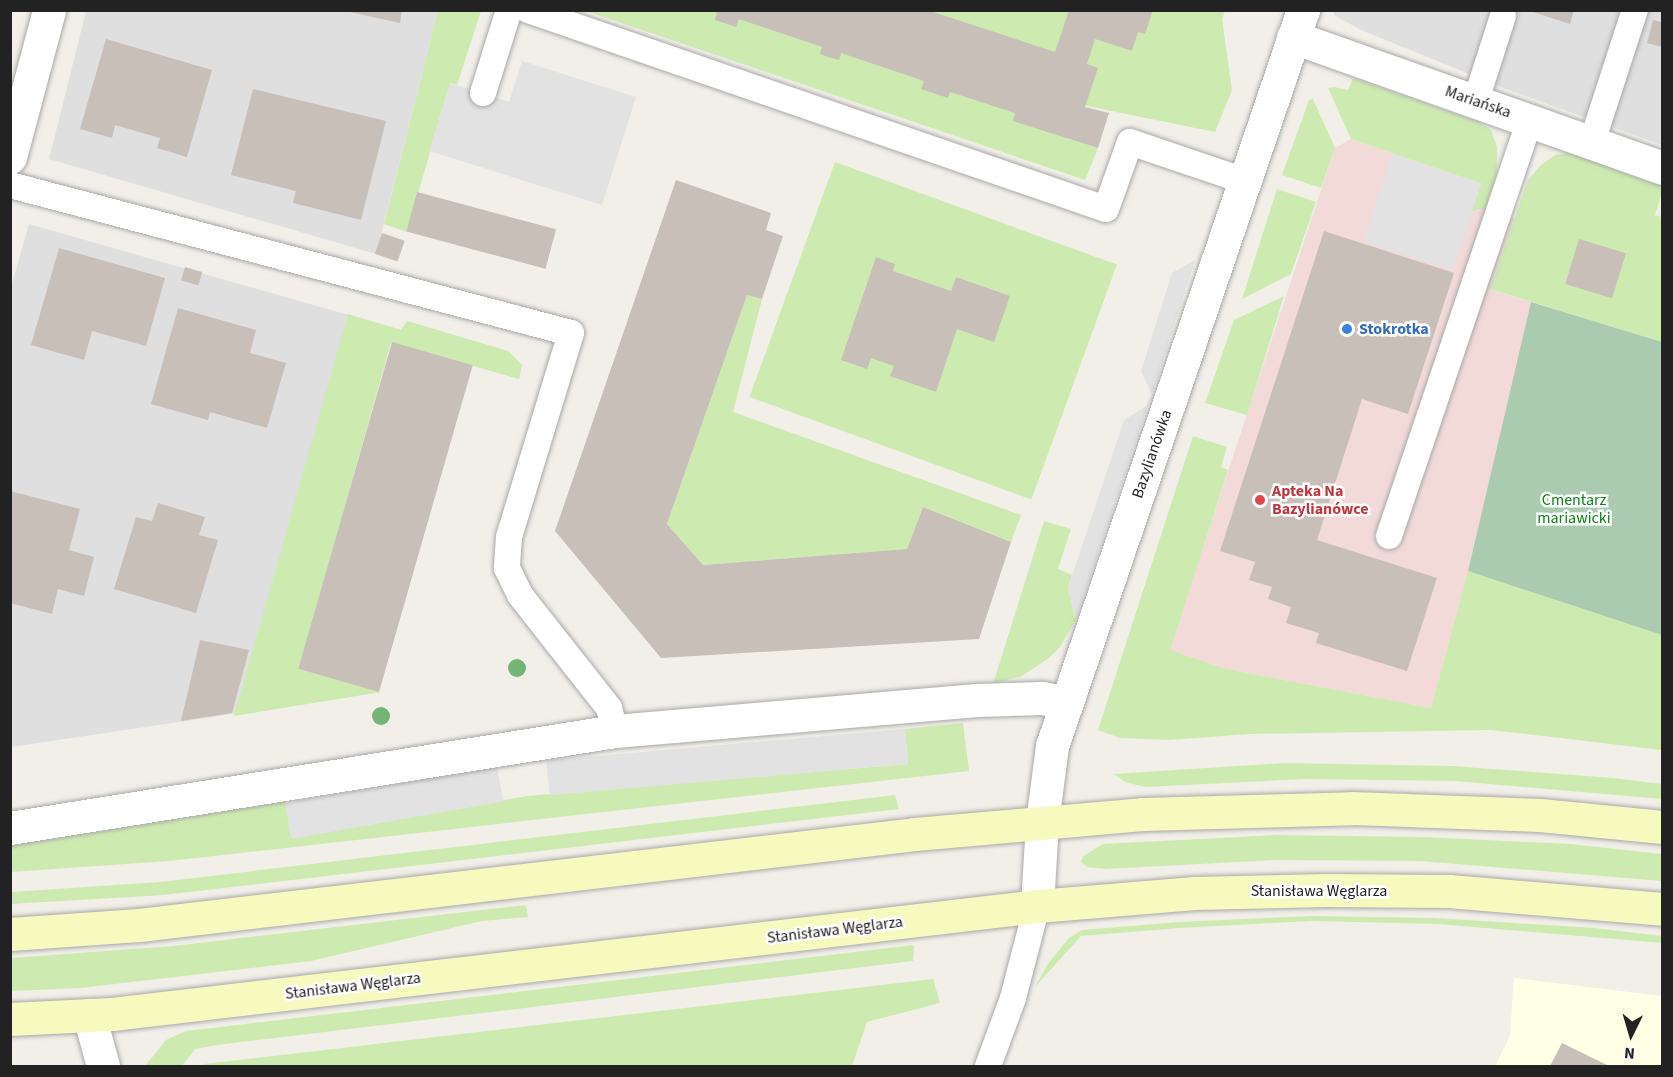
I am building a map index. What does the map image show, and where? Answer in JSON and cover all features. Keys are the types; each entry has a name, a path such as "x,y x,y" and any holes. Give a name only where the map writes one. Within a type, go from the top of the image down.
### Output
{"street":[{"path":"10,157 50,10"},
{"name":"Bazylianówka","path":"1037,906 1042,822 1052,746 1298,24"},
{"name":"Mariańska","path":"1298,24 1476,100 1662,168"},
{"path":"23,827 615,731 930,703 1042,698 1067,703"},
{"path":"10,934 139,925 915,834 1142,814 1352,808 1540,815 1662,827"},
{"name":"Stanisława Węglarza","path":"10,1019 89,1015 1037,906 1194,893 1326,890 1496,894 1662,909"},
{"path":"89,1015 103,1066"}],"lane":[{"path":"483,93 509,10"},
{"path":"528,10 1106,209 1130,142 1245,181"},
{"path":"1592,142 1635,10"},
{"path":"1476,100 1503,16"},
{"path":"1389,536 1530,120"},
{"path":"10,185 571,333 509,537 507,568 520,595 609,708 615,731"},
{"path":"988,1066 1013,998 1037,906"}],"shaded area":[{"path":"86,11 438,11 376,254 49,159"},
{"path":"1334,11 1662,11 1662,145 1506,89 1361,30 1334,15"},
{"path":"522,61 636,97 602,205 429,151 450,83 509,102"},
{"path":"1351,139 1481,183 1475,211 1486,208 1515,218 1490,289 1531,302 1468,571 1431,708 1226,669 1169,650 1335,148"},
{"path":"1392,154 1481,183 1453,271 1364,241"},
{"path":"29,224 401,330 407,321 508,351 522,365 519,379 391,342 299,669 381,692 11,747 10,291"},
{"path":"1195,260 1152,395 1141,371 1172,273"},
{"path":"1148,405 1076,620 1068,588 1124,420"},
{"path":"905,729 908,764 549,795 546,760"},
{"path":"497,766 503,801 292,839 285,803"},
{"path":"1514,978 1662,996 1662,1066 1495,1066 1510,1036"}],"green space":[{"path":"438,11 481,11 457,85 450,83 407,232 384,224"},
{"path":"586,11 1225,11 1222,19 1232,90 1215,132 1077,104 1066,138 1098,148 1085,180"},
{"path":"1353,78 1479,122 1491,130 1497,147 1497,174 1486,208 1472,211 1480,183 1351,139 1328,88 1348,90"},
{"path":"1313,99 1335,148 1321,188 1282,175 1309,100"},
{"path":"1570,153 1662,183 1662,192 1655,215 1662,217 1662,342 1490,289 1528,180 1541,165 1555,155"},
{"path":"835,162 1117,265 1031,500 749,397"},
{"path":"1277,189 1316,202 1291,274 1242,299"},
{"path":"747,295 762,299 733,412 1021,515 1011,542 923,507 907,549 703,565 667,524"},
{"path":"1284,296 1247,415 1205,403 1234,320"},
{"name":"Cmentarz mariawicki","path":"1531,302 1662,342 1662,635 1468,571"},
{"path":"348,314 401,330 407,321 508,351 522,365 519,379 391,342 299,669 381,692 234,716"},
{"path":"1193,436 1227,447 1221,467 1228,470 1170,650 1226,669 1431,708 1468,571 1662,635 1662,750 1491,730 1249,734 1169,740 1120,738 1098,730"},
{"path":"1044,521 1071,529 1058,569 1072,575 1068,588 1076,620 1060,647 1049,658 1022,676 993,684"},
{"path":"963,723 969,771 169,861 11,872 11,843 285,800 291,836 527,796 908,764 905,729"},
{"path":"1285,763 1452,766 1613,778 1662,784 1662,799 1455,781 1305,779 1145,787 1125,782 1114,774"},
{"path":"895,795 899,809 164,895 11,904 11,892 160,882"},
{"path":"1275,835 1423,837 1570,844 1662,854 1662,881 1420,861 1275,860 1105,869 1087,867 1081,862 1083,856 1103,844"},
{"path":"526,905 528,917 482,921 311,961 81,988 11,991 11,958 173,946"},
{"path":"1310,916 1434,918 1595,928 1662,936 1662,943 1438,924 1312,921 1180,928 1081,936 1035,987 1047,965 1069,938 1082,930 1179,922"},
{"path":"914,945 913,961 217,1045 195,1049 182,1066 145,1066 166,1040 186,1031"},
{"path":"933,979 940,1003 867,1022 852,1066 202,1066 204,1064"}],"building":[{"path":"341,10 402,10 400,23"},
{"path":"711,10 927,10 1055,52 1069,10 1153,10 1145,34 1138,32 1132,51 1095,39 1087,64 1098,68 1085,107 1109,113 1098,148 1013,121 1015,113 950,92 948,98 921,89 924,81 841,53 839,60 831,58 820,54 822,47 739,19 736,27 715,20 717,13"},
{"path":"1527,10 1574,10 1570,24"},
{"path":"1653,20 1662,22 1662,47 1647,43"},
{"path":"106,39 212,70 187,157 157,148 160,138 115,125 112,138 80,129"},
{"path":"253,89 386,121 361,220 293,203 296,191 231,175"},
{"path":"676,180 771,213 766,230 783,236 762,299 747,295 667,524 703,565 907,549 923,507 1011,542 979,639 661,658 555,531"},
{"path":"417,192 556,229 545,269 406,232"},
{"path":"1324,231 1454,273 1408,414 1362,399 1317,540 1437,578 1407,671 1316,643 1319,633 1286,623 1291,607 1268,599 1272,587 1249,580 1255,562 1220,551"},
{"path":"382,233 405,241 398,262 375,254"},
{"path":"1579,239 1626,253 1612,298 1565,284"},
{"path":"59,248 165,278 146,346 92,331 84,360 31,345"},
{"path":"876,257 895,264 893,271 951,291 956,277 1010,296 994,342 957,329 936,392 890,376 894,366 871,358 867,369 841,360"},
{"path":"185,267 202,272 198,285 181,280"},
{"path":"178,308 256,330 250,353 286,363 267,428 210,412 208,420 151,404"},
{"path":"392,342 473,365 379,692 298,669"},
{"path":"10,491 80,509 69,550 94,557 84,596 58,589 52,614 10,603"},
{"path":"158,503 205,517 199,535 218,540 196,613 114,589 136,517 152,521"},
{"path":"200,640 249,650 232,713 181,721"},
{"path":"1562,1043 1609,1066 1550,1066"}],"place":[{"name":"Stokrotka","path":"1347,329"},
{"name":"Apteka Na Bazylianówce","path":"1260,500"}]}
